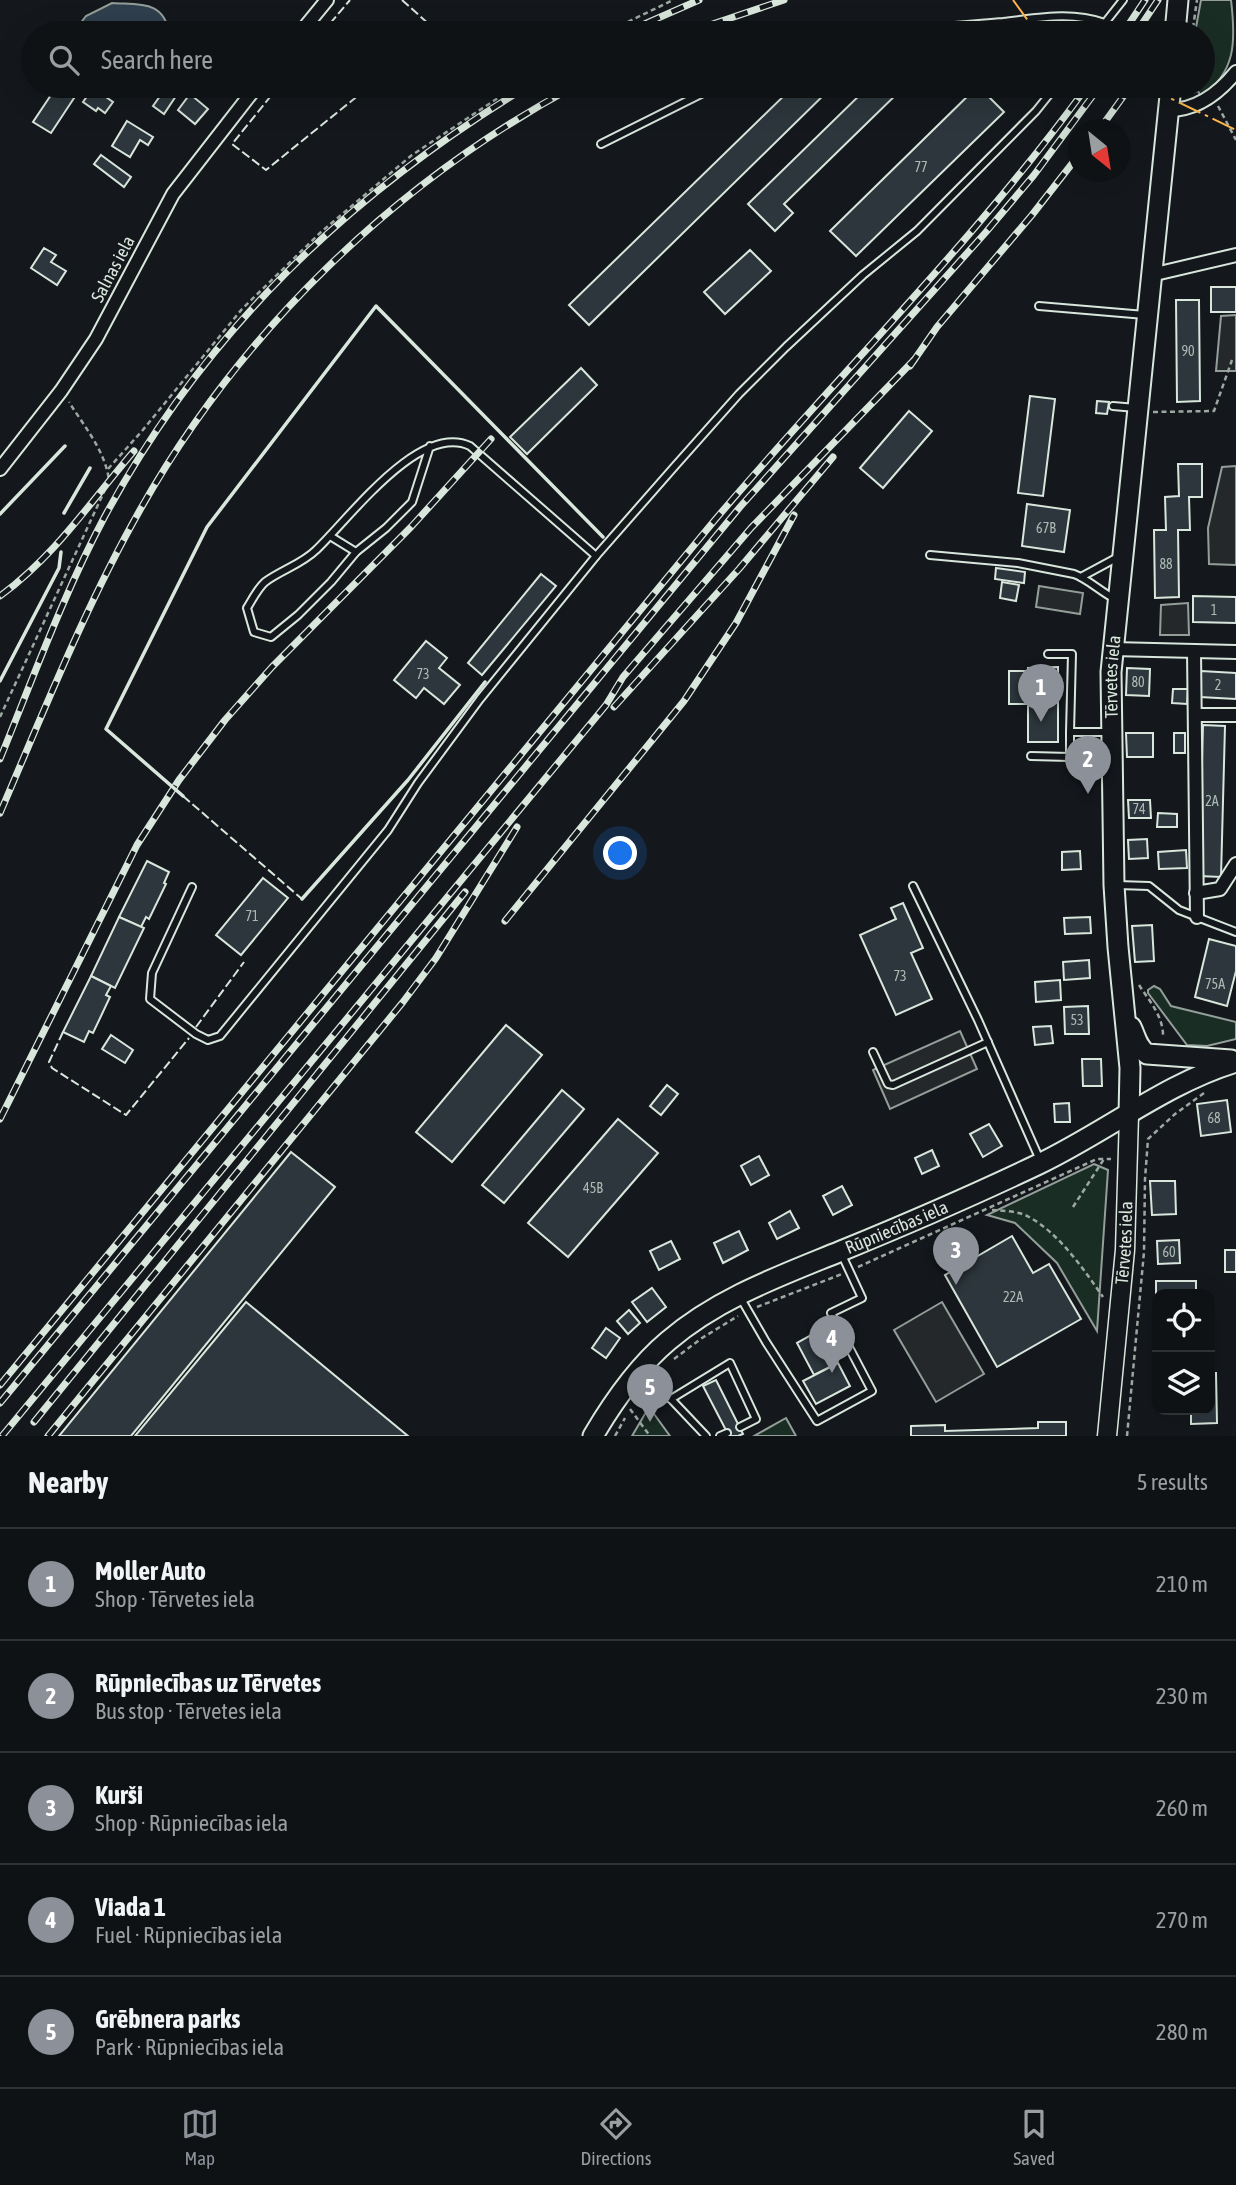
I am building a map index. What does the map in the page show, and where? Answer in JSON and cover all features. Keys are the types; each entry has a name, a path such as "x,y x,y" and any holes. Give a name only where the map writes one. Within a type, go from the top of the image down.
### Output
{"main road":[{"path":"1176,21 1178,0"},
{"name":"Tērvetes iela","path":"1107,1436 1124,1263 1130,1160 1130,1068 1114,885 1111,732 1113,649 1122,555 1145,410 1147,316 1170,98"},
{"path":"1125,1016 1136,1042 1147,1054 1236,1061"},
{"name":"Rūpniecības iela","path":"593,1436 610,1407 635,1375 669,1340 739,1294 1041,1163 1199,1076 1236,1061"}],"street":[{"path":"310,21 327,0"},
{"path":"1215,94 1236,72"},
{"name":"Salnas iela","path":"0,469 61,391 96,339 173,194 248,98"},
{"path":"1169,110 1180,110 1208,98"},
{"path":"1151,275 1236,255"},
{"path":"1113,649 1236,652"},
{"path":"1194,651 1197,917"},
{"path":"1195,715 1236,715"},
{"path":"1196,893 1220,889 1236,864"}],"lane":[{"path":"1107,21 1123,0"},
{"path":"994,21 1053,15 1096,21"},
{"path":"601,144 693,98"},
{"path":"192,887 152,973 150,999 195,1034 208,1040 220,1036 388,831 418,783 480,699 596,556 739,394 863,275 917,231 1046,98"},
{"path":"1038,306 1147,316"},
{"path":"1113,406 1145,410"},
{"path":"430,446 412,502 356,552 298,615 271,637 254,632 247,608 263,583 313,553 376,488 407,460 430,446 461,442 470,446 596,556"},
{"path":"330,536 356,552"},
{"path":"930,555 1018,563 1081,577 1116,600"},
{"path":"1081,577 1122,555"},
{"path":"1031,756 1070,757 1072,654 1048,653"},
{"path":"1070,732 1111,732"},
{"path":"1114,885 1149,886 1179,910 1236,932"},
{"path":"913,886 988,1042 1041,1163"},
{"path":"873,1052 888,1084 893,1085 988,1042"},
{"path":"739,1294 766,1342 817,1421 872,1391 831,1312 862,1298 840,1251"},
{"path":"671,1399 730,1363 757,1419 740,1427"},
{"path":"635,1375 648,1387 671,1399 706,1436"}],"path":[{"path":"630,21 673,0"},
{"path":"1193,21 1197,0"},
{"path":"108,469 242,309 321,232 412,155 498,98"},
{"path":"1145,410 1214,411 1232,360"},
{"path":"0,717 109,481 108,469 90,435 61,391"},
{"path":"1127,1436 1144,1252 1148,1139 1175,1114 1208,1090"},
{"path":"1073,1207 1104,1158"},
{"path":"989,1210 1008,1211 1029,1217 1067,1250 1103,1297"},
{"path":"630,1409 650,1436"}],"green space":[{"path":"1201,0 1231,0 1231,55 1215,84 1215,21 1197,21"},
{"path":"1154,986 1160,989 1171,1006 1236,1022 1236,1039 1207,1046 1187,1045 1148,993"},
{"path":"1094,1164 1108,1170 1097,1331 1057,1263 1015,1223 987,1215"},
{"path":"649,1407 670,1436 632,1436"},
{"path":"786,1418 796,1436 754,1436"}],"shaded area":[{"path":"1236,315 1236,371 1216,371 1221,316"},
{"path":"1236,466 1236,565 1209,564 1208,528 1222,467"},
{"path":"1039,586 1083,593 1080,614 1036,607"},
{"path":"1188,603 1189,635 1160,635 1161,605"},
{"path":"960,1031 977,1069 890,1109 873,1070"},
{"path":"942,1302 984,1374 936,1402 894,1330"}],"water":[{"path":"112,3 149,6 162,15 165,21 82,21 86,16"}],"building":[{"path":"49,98 74,98 51,133 33,122"},
{"path":"86,98 107,98 113,102 105,113 98,108 96,111 83,102"},
{"path":"159,98 175,98 164,114 153,106"},
{"path":"187,98 195,98 208,109 195,124 178,110"},
{"path":"782,98 821,98 589,325 569,305"},
{"path":"857,98 893,98 784,204 793,213 775,231 748,204"},
{"path":"966,98 990,98 1004,112 856,256 830,231"},
{"path":"127,121 153,137 148,145 140,140 130,157 112,146"},
{"path":"101,155 131,177 124,187 94,164"},
{"path":"44,248 56,255 51,262 66,271 57,285 31,268"},
{"path":"750,250 771,271 725,314 704,292"},
{"path":"1211,287 1236,287 1236,312 1211,312"},
{"path":"1176,300 1199,300 1200,401 1177,402"},
{"path":"581,368 597,385 527,454 510,437"},
{"path":"1030,396 1055,399 1043,496 1018,493"},
{"path":"1097,401 1109,402 1107,414 1096,413"},
{"path":"909,411 932,431 883,488 860,468"},
{"path":"1178,464 1202,464 1202,497 1189,497 1190,530 1178,530 1179,597 1155,598 1154,530 1166,530 1165,497 1179,496"},
{"path":"1027,504 1070,510 1064,552 1022,546"},
{"path":"996,568 1025,572 1024,583 995,579"},
{"path":"541,574 556,586 482,675 468,663"},
{"path":"1002,582 1019,585 1016,601 1000,598"},
{"path":"1193,596 1236,597 1236,623 1193,622"},
{"path":"426,641 447,658 439,668 460,685 444,704 424,688 416,698 394,680"},
{"path":"1058,667 1058,742 1028,742 1028,704 1009,704 1009,671"},
{"path":"1127,668 1150,669 1149,696 1126,695"},
{"path":"1201,671 1236,673 1236,699 1200,697"},
{"path":"1173,689 1188,689 1187,704 1172,703"},
{"path":"1203,725 1225,726 1221,877 1199,876"},
{"path":"1126,733 1153,733 1153,757 1127,757"},
{"path":"1174,733 1185,733 1185,753 1174,753"},
{"path":"1128,800 1150,800 1151,818 1129,818"},
{"path":"1158,813 1177,814 1177,827 1157,827"},
{"path":"1147,839 1148,858 1129,859 1128,840"},
{"path":"1186,850 1187,868 1159,869 1158,852"},
{"path":"1080,851 1081,869 1062,870 1062,852"},
{"path":"147,861 169,872 149,919 146,917 141,927 119,917"},
{"path":"263,878 288,898 241,955 216,935"},
{"path":"903,903 923,948 911,953 932,999 896,1015 860,935 896,919 891,908"},
{"path":"119,917 144,928 115,988 91,976"},
{"path":"1090,917 1091,933 1065,934 1064,918"},
{"path":"1152,925 1154,961 1135,962 1132,926"},
{"path":"1209,939 1236,946 1236,971 1227,1006 1195,997"},
{"path":"1089,960 1090,978 1064,980 1063,962"},
{"path":"91,976 111,986 106,995 110,997 93,1033 89,1031 84,1042 63,1032"},
{"path":"1060,980 1061,1000 1036,1002 1035,982"},
{"path":"1088,1006 1089,1034 1065,1034 1064,1007"},
{"path":"506,1025 542,1055 452,1162 416,1132"},
{"path":"1051,1026 1053,1043 1035,1045 1033,1027"},
{"path":"111,1035 133,1050 125,1063 102,1049"},
{"path":"1082,1059 1101,1059 1102,1086 1083,1086"},
{"path":"667,1085 678,1094 661,1115 650,1106"},
{"path":"562,1090 584,1109 504,1203 482,1185"},
{"path":"1227,1100 1231,1132 1201,1136 1197,1104"},
{"path":"1069,1103 1070,1122 1055,1122 1054,1104"},
{"path":"618,1119 658,1153 568,1257 528,1223"},
{"path":"989,1124 1002,1146 983,1157 970,1134"},
{"path":"932,1150 939,1166 922,1174 915,1158"},
{"path":"291,1152 335,1187 131,1436 59,1436"},
{"path":"759,1156 769,1175 751,1185 741,1166"},
{"path":"1150,1181 1175,1181 1176,1214 1152,1215"},
{"path":"842,1186 852,1205 833,1215 823,1196"},
{"path":"790,1211 799,1228 777,1239 769,1223"},
{"path":"739,1231 748,1250 723,1263 714,1243"},
{"path":"1012,1236 1033,1273 1049,1264 1081,1319 997,1367 945,1275"},
{"path":"1179,1240 1180,1263 1158,1264 1157,1241"},
{"path":"671,1241 680,1259 659,1270 650,1251"},
{"path":"1225,1250 1236,1250 1236,1272 1225,1272"},
{"path":"1156,1281 1196,1281 1196,1289 1156,1289"},
{"path":"652,1288 666,1307 647,1322 632,1302"},
{"path":"246,1302 408,1436 135,1436"},
{"path":"629,1310 640,1323 628,1334 617,1321"},
{"path":"606,1328 620,1338 606,1358 592,1348"},
{"path":"815,1333 832,1366 814,1375 797,1343"},
{"path":"838,1363 850,1386 816,1404 803,1381"},
{"path":"1216,1373 1217,1423 1191,1424 1191,1415 1215,1415"},
{"path":"716,1380 743,1434 729,1436 703,1386"},
{"path":"1038,1422 1066,1422 1066,1436 911,1436 911,1426 945,1425 945,1431 1038,1428"}],"railway":[{"path":"651,21 699,0"},
{"path":"722,21 784,0"},
{"path":"1131,21 1145,0"},
{"path":"1144,21 1158,0"},
{"path":"0,759 90,545 145,449 188,386 236,327 287,272 342,221 400,173 509,98"},
{"path":"0,813 66,660 120,547 180,444 225,382 274,323 328,267 384,216 445,168 508,125 554,98"},
{"path":"0,1385 714,521 950,257 1078,98"},
{"path":"0,1403 740,507 986,232 1034,175 1091,98"},
{"path":"1107,119 1122,98"},
{"path":"910,366 937,327 1068,169"},
{"path":"2,1436 606,705 623,677 751,528 914,360"},
{"path":"0,1119 137,845 179,780 225,720 272,667 411,527 491,439"},
{"path":"0,596 55,546 134,451"},
{"path":"614,707 739,569 833,457"},
{"path":"505,921 684,701 736,623 794,515"},
{"path":"48,1436 403,1002 436,958 517,827"},
{"path":"34,1422 465,892"}],"fence":[{"path":"332,21 350,0"},
{"path":"402,0 426,21"},
{"path":"269,98 232,144 266,170 355,98"},
{"path":"183,796 302,899"},
{"path":"196,1027 244,962"},
{"path":"63,1032 49,1062 52,1068 126,1115 189,1038"}],"wall":[{"path":"183,796 106,729 207,527 376,306 603,537"},
{"path":"0,514 65,446"},
{"path":"64,513 90,468"},
{"path":"0,681 59,568 61,552"},
{"path":"302,899 408,780 485,682"}],"power":[{"path":"1013,0 1028,21"},
{"path":"1170,98 1236,130"}],"place":[{"name":"Moller Auto","path":"1041,722"},
{"name":"Rūpniecības uz Tērvetes","path":"1088,794"},
{"name":"Kurši","path":"956,1285"},
{"name":"Viada 1","path":"832,1373"},
{"name":"Grēbnera parks","path":"650,1422"}]}
